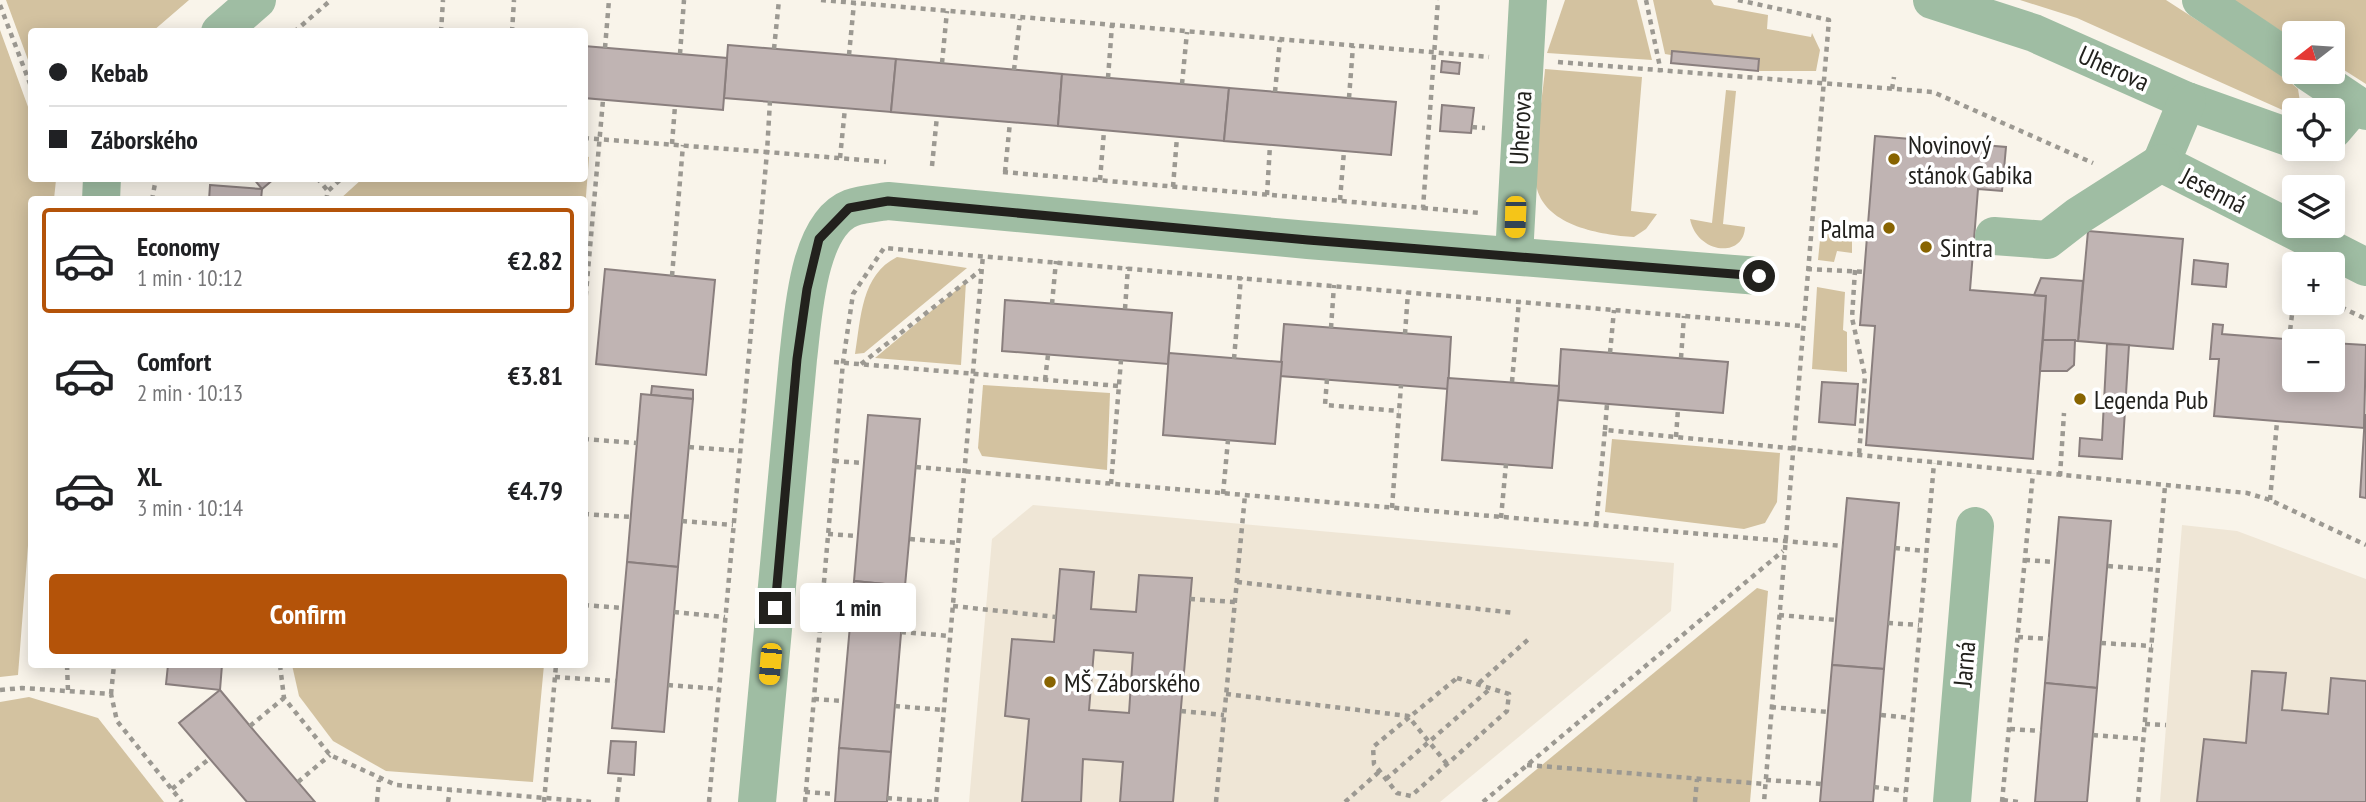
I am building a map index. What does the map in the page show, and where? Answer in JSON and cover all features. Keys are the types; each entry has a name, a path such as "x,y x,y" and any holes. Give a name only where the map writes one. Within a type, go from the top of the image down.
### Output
{"street":[{"path":"225,28 257,0"},
{"name":"Uherova","path":"1514,256 1528,0"},
{"name":"Uherova","path":"1931,0 2034,33 2186,101 2282,135"},
{"path":"2201,0 2282,54"},
{"path":"2320,84 2351,115"},
{"name":"Jesenná","path":"2186,101 2146,172 2366,267"},
{"path":"1994,236 2047,240 2146,172"},
{"path":"757,802 797,359 807,289 819,239 849,208 888,201 1759,276"},
{"name":"Jarná","path":"1952,802 1975,526"}],"path":[{"path":"299,28 331,0"},
{"path":"441,28 443,0"},
{"path":"512,28 514,0"},
{"path":"605,48 609,0"},
{"path":"680,54 684,0"},
{"path":"774,49 779,0"},
{"path":"821,0 1497,58"},
{"path":"993,171 1423,208 1438,0"},
{"path":"1646,0 1661,72"},
{"path":"1738,0 1829,20 1764,802"},
{"path":"849,55 854,3"},
{"path":"0,5 28,78"},
{"path":"942,63 947,11"},
{"path":"1014,70 1020,19"},
{"path":"1108,78 1112,25"},
{"path":"1182,84 1187,32"},
{"path":"1275,92 1280,40"},
{"path":"1349,99 1353,46"},
{"path":"1556,62 1933,92 1966,107 2146,172"},
{"path":"1892,89 1894,77"},
{"path":"1966,107 1969,99"},
{"path":"588,269 603,100"},
{"path":"709,802 770,102"},
{"path":"672,144 675,106"},
{"path":"840,158 845,108"},
{"path":"932,166 937,116"},
{"path":"1005,172 1010,122"},
{"path":"1100,180 1104,131"},
{"path":"1173,187 1177,137"},
{"path":"588,138 892,163"},
{"path":"673,276 683,145"},
{"path":"1266,194 1270,145"},
{"path":"1340,201 1344,151"},
{"path":"919,165 944,167"},
{"path":"320,182 328,191"},
{"path":"327,196 328,191 338,182"},
{"path":"804,802 834,461 853,294 884,248 1802,326"},
{"path":"887,798 936,802 983,255"},
{"path":"1052,304 1056,261"},
{"path":"1125,310 1128,267"},
{"path":"1807,269 1865,272"},
{"path":"861,364 982,270"},
{"path":"1855,270 1852,318 1865,376 1859,455"},
{"path":"1234,359 1241,277"},
{"path":"1331,328 1334,285"},
{"path":"1405,334 1408,292"},
{"path":"1512,382 1519,301"},
{"path":"2345,309 2366,319"},
{"path":"1610,353 1614,310"},
{"path":"1681,358 1684,316"},
{"path":"1045,380 1048,355"},
{"path":"1111,484 1121,360"},
{"path":"831,361 1119,386"},
{"path":"1327,379 1325,405 1399,411"},
{"path":"1392,508 1401,385"},
{"path":"1596,526 1607,404"},
{"path":"1676,437 1678,409"},
{"path":"2060,476 2064,413"},
{"path":"2270,500 2277,422"},
{"path":"1605,430 2247,493 2270,500 2366,545"},
{"path":"588,439 637,443"},
{"path":"1223,494 1228,440"},
{"path":"689,447 740,451"},
{"path":"834,461 864,463"},
{"path":"1905,802 1934,463"},
{"path":"1501,518 1506,464"},
{"path":"916,467 1843,546"},
{"path":"2019,802 2003,801 2033,473"},
{"path":"2138,802 2165,486"},
{"path":"1216,802 1245,495"},
{"path":"588,514 631,517"},
{"path":"682,521 733,525"},
{"path":"828,534 858,536"},
{"path":"909,540 959,543"},
{"path":"1895,548 1926,551"},
{"path":"1483,802 1783,551"},
{"path":"2025,560 2055,562"},
{"path":"2108,566 2158,570"},
{"path":"1237,582 1516,613"},
{"path":"1190,599 1235,602"},
{"path":"588,605 622,608"},
{"path":"953,606 1056,617"},
{"path":"674,612 725,617"},
{"path":"1779,615 1836,620"},
{"path":"1888,623 1919,625"},
{"path":"820,627 850,629"},
{"path":"901,632 950,636"},
{"path":"1478,683 1531,637"},
{"path":"2018,637 2049,639"},
{"path":"2101,643 2152,646"},
{"path":"67,668 68,691"},
{"path":"114,668 111,694 117,721 182,802"},
{"path":"280,668 284,698 330,755 379,780 396,785 591,802"},
{"path":"544,800 556,668"},
{"path":"555,677 616,681"},
{"path":"1457,678 1492,687 1509,694 1507,711 1411,796 1397,793 1374,764 1373,747 1457,678"},
{"path":"668,685 719,689"},
{"path":"1386,779 1492,687"},
{"path":"0,690 22,688 111,694"},
{"path":"1226,694 1408,716 1447,764"},
{"path":"250,726 284,698"},
{"path":"814,699 843,701"},
{"path":"895,706 944,710"},
{"path":"1771,707 1828,712"},
{"path":"1181,711 1224,715"},
{"path":"1881,715 1912,718"},
{"path":"2145,724 2166,725"},
{"path":"2010,729 2041,731"},
{"path":"2093,735 2143,739"},
{"path":"298,782 330,755"},
{"path":"172,789 209,759"},
{"path":"1527,765 1697,779 1822,784"},
{"path":"1345,802 1380,771"},
{"path":"617,802 620,775"},
{"path":"1695,802 1697,779"},
{"path":"377,802 379,780"},
{"path":"1874,788 1905,791"},
{"path":"449,802 450,790"},
{"path":"805,792 835,794"}],"shaded area":[{"path":"6,0 189,0 156,28 28,28 28,60"},
{"path":"1565,0 1637,0 1652,60 1547,53"},
{"path":"1653,0 1711,0 1714,5 1768,15 1767,29 1811,37 1812,33 1820,50 1816,71 1758,71 1759,59 1673,51 1671,55 1665,54"},
{"path":"2020,0 2166,0 2282,75 2282,84 2292,84 2298,89 2299,98 2282,98 2282,110 2077,18"},
{"path":"2232,0 2366,0 2366,84 2345,71 2345,21 2282,21 2282,31"},
{"path":"0,30 28,107 28,182 56,182 54,196 28,196 28,546 18,675 0,677"},
{"path":"1545,69 1642,77 1631,211 1657,214 1646,229 1634,237 1606,234 1577,226 1563,220 1543,202 1537,189 1535,165"},
{"path":"1726,90 1736,91 1723,224 1745,227 1743,237 1737,244 1720,248 1701,240 1690,219 1712,223"},
{"path":"359,182 587,182 586,196 343,196"},
{"path":"1821,230 1852,231 1852,253 1837,251 1834,262 1818,260"},
{"path":"897,257 967,268 864,353 855,354 861,312 869,286 885,265"},
{"path":"966,282 961,365 875,358"},
{"path":"1817,287 1845,292 1843,330 1847,332 1847,372 1812,369"},
{"path":"983,385 1110,393 1107,470 982,456 978,448"},
{"path":"1612,439 1780,453 1777,502 1765,523 1744,529 1605,512"},
{"path":"1033,505 1674,563 1671,611 1440,802 969,802 992,539"},
{"path":"2182,525 2237,531 2366,579 2366,802 2160,802"},
{"path":"1757,588 1768,591 1750,802 1497,802"},
{"path":"293,668 544,668 533,782 386,771 333,741 299,696"},
{"path":"29,697 98,718 164,802 0,802 0,702"}],"building":[{"path":"728,45 896,59 891,112 724,98"},
{"path":"588,46 727,58 723,110 588,98"},
{"path":"1672,51 1759,59 1758,71 1671,63"},
{"path":"896,59 1062,74 1058,126 891,112"},
{"path":"1442,61 1460,63 1459,74 1441,72"},
{"path":"1062,74 1229,88 1224,141 1058,126"},
{"path":"1229,88 1396,102 1391,155 1224,141"},
{"path":"1442,105 1474,108 1471,133 1440,131"},
{"path":"1875,136 2006,147 2002,191 1978,189 1970,290 2046,296 2033,459 1866,445 1875,326 1860,325"},
{"path":"256,182 270,182 262,189"},
{"path":"210,185 262,189 261,196 209,196"},
{"path":"2088,231 2183,239 2173,349 2078,341"},
{"path":"2194,260 2228,264 2226,287 2192,284"},
{"path":"605,269 715,280 706,375 596,364"},
{"path":"2041,278 2083,281 2078,341 2043,340 2046,296 2034,295"},
{"path":"1005,300 1172,313 1168,364 1002,351"},
{"path":"1284,324 1451,337 1448,389 1280,376"},
{"path":"2213,324 2223,325 2222,334 2282,339 2282,392 2345,392 2345,344 2366,345 2364,428 2214,416 2219,359 2210,359"},
{"path":"2043,340 2075,340 2074,365 2067,371 2040,371"},
{"path":"2107,344 2129,345 2122,459 2079,456 2080,438 2102,440"},
{"path":"1561,349 1728,362 1723,413 1558,400"},
{"path":"1169,353 1282,362 1275,444 1163,435"},
{"path":"1448,378 1559,386 1552,468 1442,460"},
{"path":"1822,382 1858,384 1855,425 1819,422"},
{"path":"652,386 693,390 693,399 651,395"},
{"path":"641,394 693,399 678,567 627,562"},
{"path":"868,415 920,419 905,586 854,581"},
{"path":"2366,415 2366,498 2360,497"},
{"path":"1847,498 1899,503 1884,669 1832,665"},
{"path":"2059,517 2111,521 2097,688 2045,683"},
{"path":"627,562 678,567 664,732 612,728"},
{"name":"MŠ Záborského","path":"1060,569 1094,572 1091,609 1136,612 1139,575 1192,578 1173,802 1120,802 1123,762 1083,759 1081,802 1022,802 1029,719 1005,716 1012,639 1054,642","holes":["1094,650 1133,653 1129,713 1089,710"]},
{"path":"854,581 905,586 891,752 839,748"},
{"path":"1832,665 1884,669 1873,802 1820,802"},
{"path":"168,668 222,668 220,690 166,684"},
{"path":"2252,671 2286,673 2282,710 2328,714 2331,678 2366,681 2366,802 2197,802 2204,739 2246,743"},
{"path":"2045,683 2097,688 2087,802 2035,802"},
{"path":"220,690 315,802 247,802 179,723"},
{"path":"611,741 636,742 634,775 608,773"},
{"path":"839,748 891,752 887,802 835,802"}],"place":[{"name":"Novinový stánok Gabika","path":"1894,159"},
{"name":"Palma","path":"1889,228"},
{"name":"Sintra","path":"1926,247"},
{"name":"Legenda Pub","path":"2080,399"},
{"name":"MŠ Záborského","path":"1050,682"}],"route":[{"path":"775,608 797,359 807,289 819,239 849,208 888,201 1308,240 1759,276"}]}
